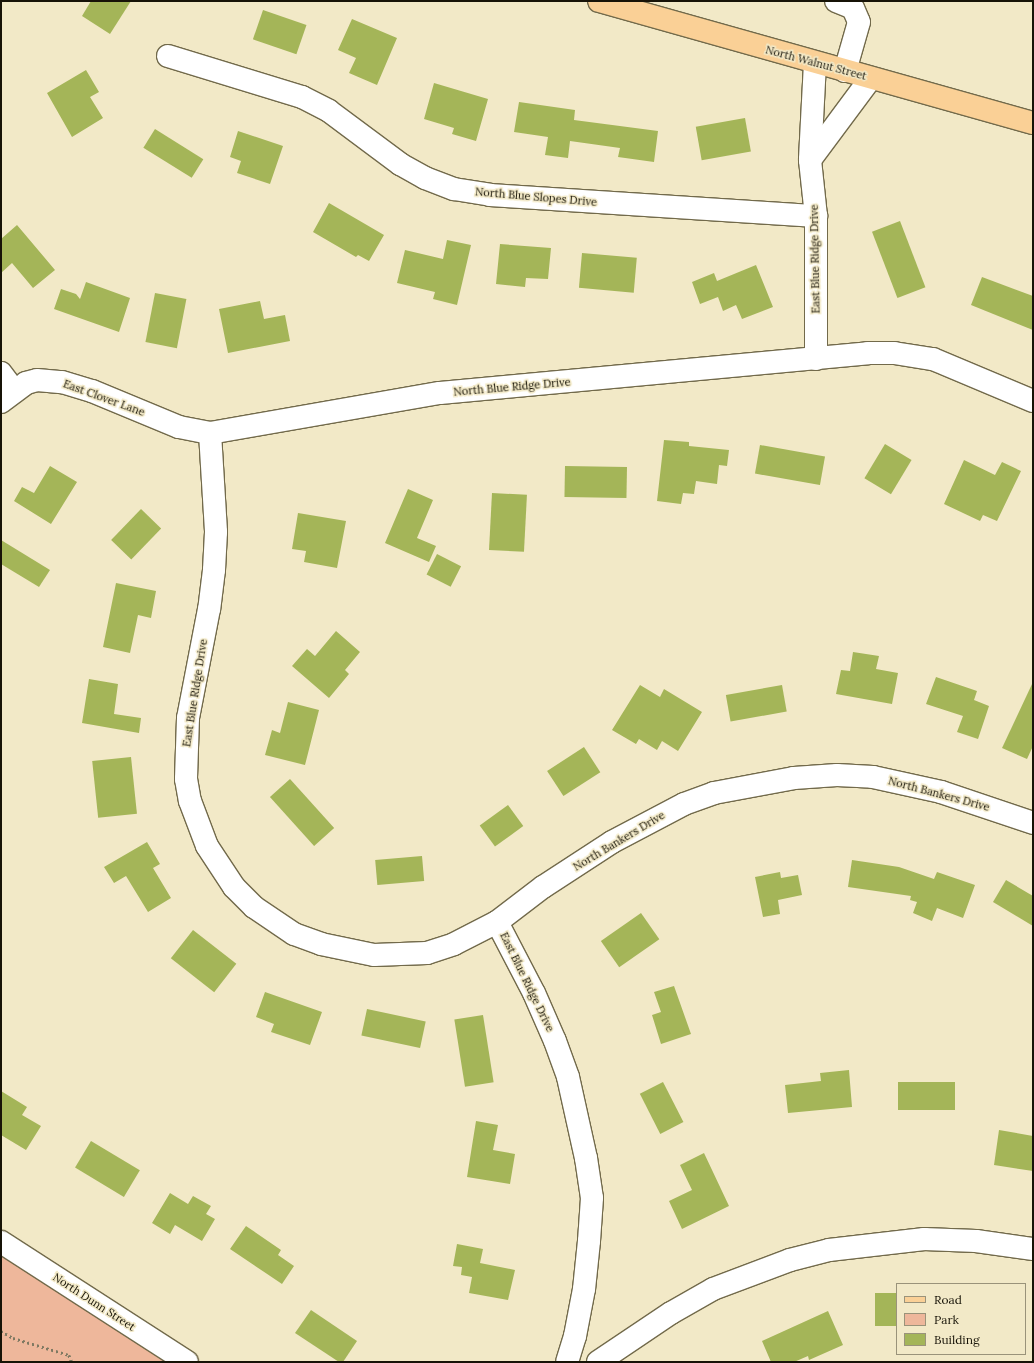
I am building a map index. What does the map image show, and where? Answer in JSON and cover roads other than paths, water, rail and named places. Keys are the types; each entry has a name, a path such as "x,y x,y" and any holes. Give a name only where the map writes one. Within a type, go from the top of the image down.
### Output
{"main road":[{"name":"North Walnut Street","path":"599,1 649,8 815,63 1033,123"}],"street":[{"path":"836,1 853,8 859,22 845,71"},
{"name":"North Blue Slopes Drive","path":"168,56 302,97 328,111 400,164 425,178 454,189 490,195 816,216"},
{"name":"East Blue Ridge Drive","path":"815,63 810,160 816,216 816,359"},
{"path":"810,160 872,78"},
{"name":"North Blue Ridge Drive","path":"210,433 440,393 868,353 918,355 948,364 1033,401"},
{"path":"1,373 8,396"},
{"name":"East Clover Lane","path":"8,396 37,380 62,382 92,391 179,427 210,433"},
{"name":"East Blue Ridge Drive","path":"210,433 216,532 214,570 210,609 188,718 185,753 186,779 190,802 207,846 234,887 254,907 294,934 320,944 374,955 427,953 461,941 497,922 534,993 555,1041 568,1077 586,1158 592,1198 589,1242 584,1289 575,1336 566,1362"},
{"name":"North Bankers Drive","path":"497,922 543,887 648,822 706,796 755,784 822,776 873,777 940,792 1033,823"},
{"path":"598,1362 671,1313 713,1289 803,1256 868,1244 924,1239 976,1241 1033,1249"},
{"name":"North Dunn Street","path":"1,1242 187,1362"}]}
